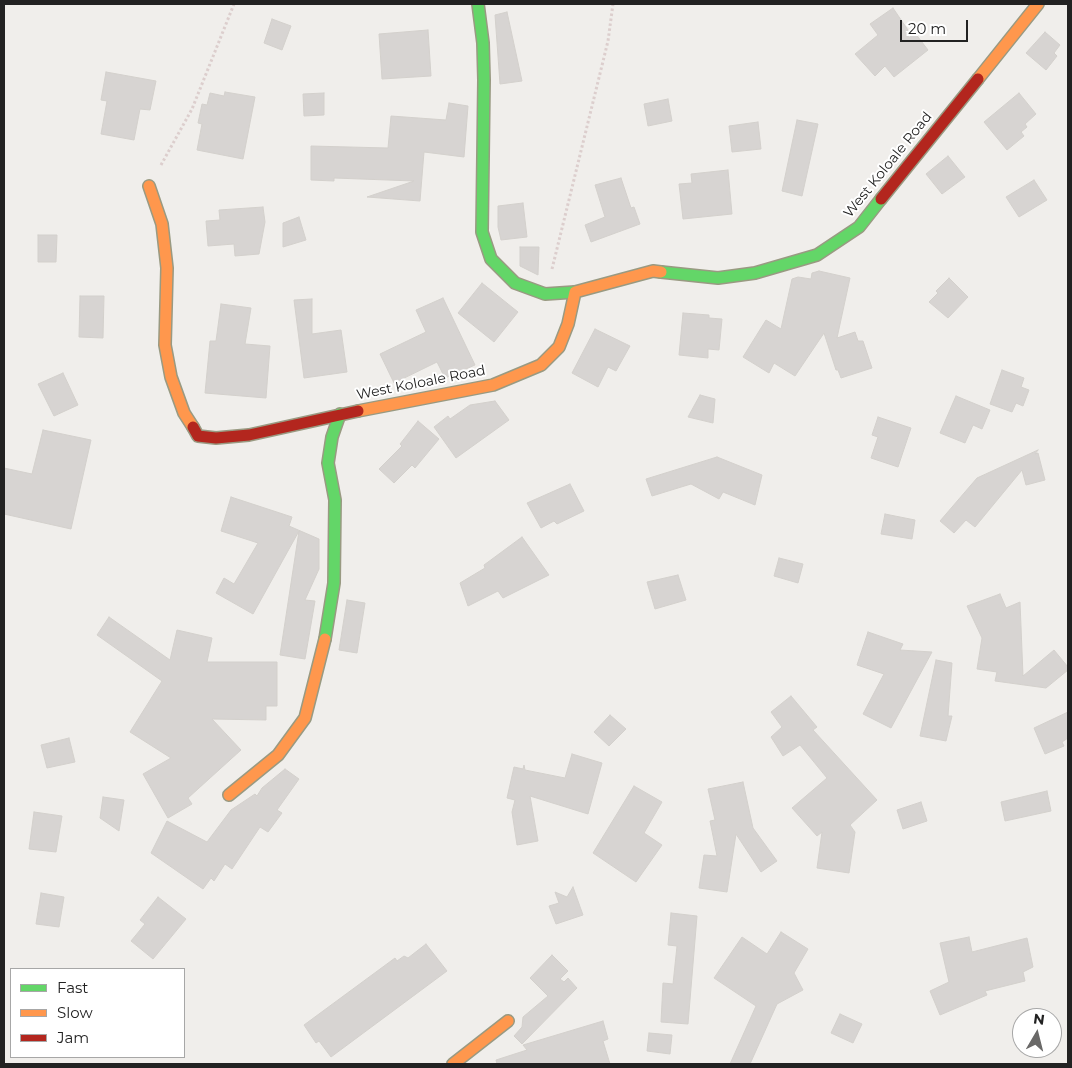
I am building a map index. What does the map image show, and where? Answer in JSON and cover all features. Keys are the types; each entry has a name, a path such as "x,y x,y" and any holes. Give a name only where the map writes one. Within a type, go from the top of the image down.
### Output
{"street":[{"path":"478,4 484,71 482,232 491,259 514,283 545,294 575,292"},
{"name":"West Koloale Road","path":"149,186 162,224 167,268 164,345 171,377 184,413 198,436 216,438 249,434 340,414 493,385 541,365 559,347 568,324 575,292 653,271 718,278 754,273 817,255 859,227 1038,4"},
{"path":"229,795 278,755 305,718 322,658 334,584 335,500 328,463 332,437 340,414"},
{"path":"453,1064 508,1021"}],"path":[{"path":"149,186 192,109 234,4"},
{"path":"545,294 605,51 613,4"}],"building":[{"path":"893,8 912,36 915,33 928,50 894,77 885,66 875,76 855,54 878,35 870,24"},
{"path":"507,12 522,81 500,84 495,15"},
{"path":"272,19 291,26 282,50 264,43"},
{"path":"428,30 431,76 382,79 379,34"},
{"path":"1045,32 1060,45 1054,53 1057,56 1046,70 1026,53"},
{"path":"106,72 156,81 150,110 140,109 134,140 101,134 107,101 101,100"},
{"path":"225,92 255,97 243,159 197,150 202,124 198,123 202,104 207,105 210,93 224,96"},
{"path":"324,93 324,115 304,116 303,94"},
{"path":"1019,93 1036,114 1025,124 1027,127 1021,132 1024,136 1007,150 984,122"},
{"path":"668,99 672,121 648,126 644,104"},
{"path":"449,103 468,106 464,157 424,152 420,201 367,197 414,181 334,178 334,181 311,180 311,146 388,148 391,116 446,120"},
{"path":"797,120 818,124 802,196 782,191"},
{"path":"758,122 761,149 732,152 729,126"},
{"path":"948,156 965,177 942,194 926,174"},
{"path":"728,170 732,214 683,219 679,184 692,183 691,174"},
{"path":"621,178 631,208 634,207 640,224 591,242 585,225 605,217 595,185"},
{"path":"1034,180 1047,200 1019,217 1006,197"},
{"path":"523,203 527,237 501,240 498,227 498,206"},
{"path":"263,207 265,222 259,254 235,256 234,244 208,246 206,221 220,220 219,210"},
{"path":"299,217 306,240 283,247 283,223"},
{"path":"38,235 57,235 56,262 38,262"},
{"path":"520,247 539,247 538,275 520,266"},
{"path":"819,271 850,278 837,338 855,332 858,341 863,341 872,368 841,378 838,370 836,370 824,333 795,376 774,363 769,373 743,357 766,320 781,329 792,279 798,277 811,279 812,273"},
{"path":"949,278 968,297 948,318 929,302 938,293 936,291"},
{"path":"482,283 518,312 494,342 458,313"},
{"path":"80,296 104,296 103,338 79,337"},
{"path":"443,298 475,365 445,378 437,362 394,383 380,354 426,332 416,310"},
{"path":"312,299 312,334 341,330 347,372 304,378 294,300"},
{"path":"221,304 251,308 245,344 270,346 266,398 205,393 210,341 216,341"},
{"path":"683,313 709,315 709,318 722,319 719,350 708,349 708,358 679,355"},
{"path":"595,329 630,346 616,371 608,367 598,387 572,373"},
{"path":"1002,370 1024,378 1021,387 1029,390 1023,406 1016,403 1012,412 990,404"},
{"path":"63,373 78,405 54,416 38,384"},
{"path":"700,395 715,399 713,423 688,417"},
{"path":"956,396 990,410 982,429 973,425 965,443 940,433"},
{"path":"495,401 509,420 456,458 434,427 448,416 450,419 470,405"},
{"path":"878,417 911,428 898,467 871,458 878,437 872,435"},
{"path":"418,421 439,439 415,468 412,465 394,483 379,469 402,446 400,444"},
{"path":"43,430 91,440 71,529 4,514 4,468 32,474"},
{"path":"1038,450 1035,454 1038,453 1045,480 1026,485 1022,470 975,527 966,520 954,533 940,521 977,478"},
{"path":"717,457 762,475 755,505 723,492 719,499 691,484 652,496 646,479"},
{"path":"570,484 584,511 557,524 554,521 541,528 527,503"},
{"path":"231,497 292,517 289,526 319,539 319,569 305,600 315,601 305,659 280,655 299,531 253,614 216,593 224,578 234,584 258,543 221,531"},
{"path":"885,514 915,520 912,539 881,534"},
{"path":"522,537 549,575 503,598 498,591 468,606 460,583 485,568 484,565"},
{"path":"779,558 803,564 798,583 774,576"},
{"path":"678,575 686,600 655,609 647,582"},
{"path":"1000,594 1006,608 1020,602 1023,676 1054,650 1068,667 1068,670 1046,688 995,681 997,672 977,669 982,638 967,606"},
{"path":"347,600 365,603 357,653 339,650"},
{"path":"109,617 170,660 177,630 212,638 207,662 277,662 277,706 266,706 266,720 212,719 241,750 188,798 192,804 168,818 143,774 171,758 130,732 162,681 97,635"},
{"path":"868,632 903,644 900,650 932,652 891,728 863,714 884,674 857,665"},
{"path":"936,660 952,663 948,716 952,716 946,741 920,736"},
{"path":"791,696 817,727 813,730 877,800 850,825 855,832 849,873 817,868 822,832 817,836 792,808 827,778 800,745 783,756 771,737 782,727 771,712"},
{"path":"1068,712 1068,738 1062,742 1064,746 1045,754 1034,728"},
{"path":"610,715 626,729 609,746 594,732"},
{"path":"69,738 75,762 47,768 41,745"},
{"path":"572,754 602,763 588,814 530,796 538,841 517,845 512,812 515,800 507,798 514,767 523,769 524,765 525,770 565,778"},
{"path":"285,769 299,779 277,810 282,813 268,832 260,827 232,869 225,864 214,881 211,878 203,889 151,853 167,821 207,842 231,810 255,794 257,796 262,788"},
{"path":"743,782 753,828 777,861 761,872 736,834 727,892 699,888 704,855 717,856 710,821 715,820 708,789"},
{"path":"634,786 662,802 644,833 662,845 636,882 593,853"},
{"path":"1047,791 1051,811 1005,821 1001,802"},
{"path":"103,797 124,800 119,831 100,818"},
{"path":"921,802 927,821 903,829 897,810"},
{"path":"34,812 62,816 56,852 29,849"},
{"path":"573,887 583,915 556,924 549,906 559,903 555,892 567,897"},
{"path":"41,893 64,897 59,927 36,924"},
{"path":"158,897 186,919 153,959 131,941 145,924 140,920"},
{"path":"671,913 697,916 688,1024 661,1022 663,983 673,984 677,946 668,945"},
{"path":"781,932 808,949 794,973 803,990 777,1004 750,1064 730,1064 756,1006 714,978 742,937 767,954"},
{"path":"969,937 972,952 1027,938 1033,967 1023,972 1025,981 985,991 987,995 940,1015 930,991 949,982 940,943"},
{"path":"426,944 447,971 331,1057 319,1041 316,1043 304,1025 395,958 397,961 404,956 408,958"},
{"path":"552,955 568,971 560,979 564,982 568,978 577,988 522,1044 514,1036 522,1027 523,1017 548,996 530,978"},
{"path":"840,1014 862,1024 853,1043 831,1033"},
{"path":"603,1021 608,1039 603,1041 610,1064 497,1064 496,1060 527,1050 523,1045"},
{"path":"649,1033 672,1035 670,1054 647,1051"}],"traffic: fast":[{"path":"478,4 483,43 484,80 482,232 491,259 515,283 545,294 575,292"},
{"path":"661,272 718,278 755,273 817,255 859,227 881,199"},
{"path":"325,639 334,583 335,500 328,463 332,437 340,414"}],"traffic: slow":[{"path":"978,79 1038,4"},
{"path":"149,186 162,224 167,268 165,345 171,377 184,413 193,427"},
{"path":"358,411 493,385 541,365 559,347 568,324 575,292 653,271 661,272"},
{"path":"229,795 278,755 305,718 325,639"},
{"path":"453,1064 508,1021"}],"traffic: jam":[{"path":"881,199 978,79"},
{"path":"193,427 198,436 216,438 249,435 358,411"}]}
